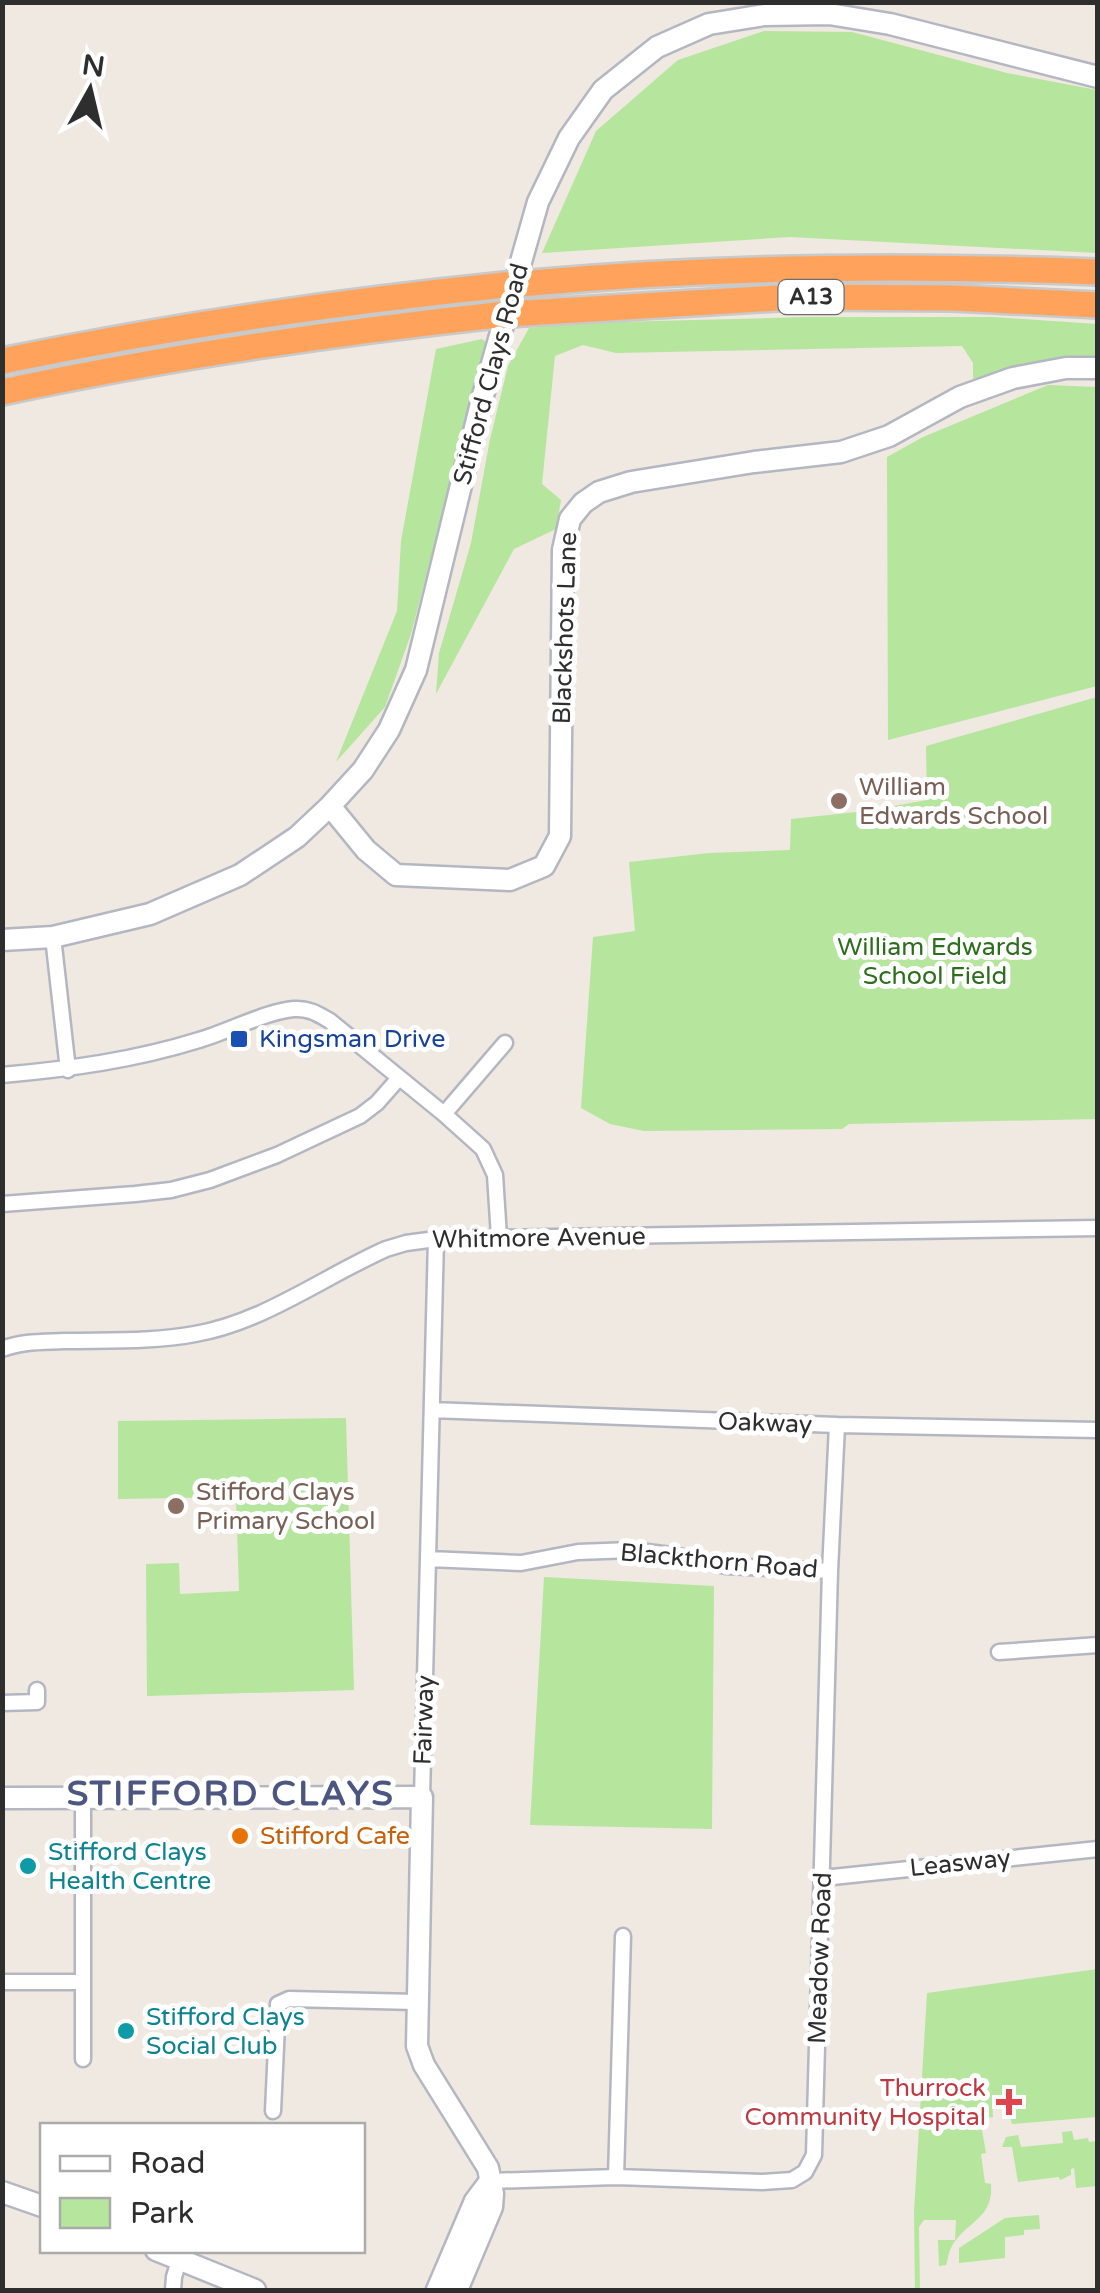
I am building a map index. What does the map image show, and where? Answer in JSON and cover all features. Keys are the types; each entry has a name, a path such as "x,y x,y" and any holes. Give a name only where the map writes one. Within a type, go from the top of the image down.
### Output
{"highway":[{"name":"A13","path":"2,361 275,312 532,283 669,272 814,267 1098,272"},
{"name":"A13","path":"2,392 279,342 525,312 794,296 1098,305"}],"street":[{"name":"Stifford Clays Road","path":"2,940 54,937 150,914 240,874 297,837 363,770 389,730 416,670 482,399 538,202 569,138 603,90 657,47 709,24 764,15 829,14 890,24 1098,77"},
{"name":"Blackshots Lane","path":"330,806 366,850 396,874 510,880 544,866 560,836 563,550 570,518 583,503 600,492 631,482 841,452 889,436 960,397 1012,378 1066,368 1098,368"},
{"path":"54,937 68,1070"},
{"path":"2,1075 68,1070 147,1054 285,1010 310,1010 330,1021 483,1149 491,1162 497,1188 499,1237"},
{"path":"444,1114 505,1043"},
{"path":"2,1204 171,1190 210,1180 277,1155 360,1116 400,1078"},
{"name":"Whitmore Avenue","path":"2,1349 27,1343 166,1338 214,1330 241,1322 386,1249 436,1238 1098,1228"},
{"name":"Fairway","path":"436,1238 416,2046 488,2168 490,2181"},
{"name":"Oakway","path":"432,1410 1098,1430"},
{"name":"Meadow Road","path":"490,2181 792,2180 805,2172 814,2155 836,1425"},
{"name":"Blackthorn Road","path":"428,1560 521,1563 578,1552 632,1550 726,1566 830,1571"},
{"path":"999,1652 1098,1645"},
{"path":"2,1702 37,1702 37,1690"},
{"path":"2,1798 422,1797"},
{"path":"83,1798 83,2058"},
{"name":"Leasway","path":"822,1878 1098,1848"},
{"path":"616,2178 623,1936"},
{"path":"2,1982 82,1982"},
{"path":"273,2111 278,2004 289,1999 418,2002"},
{"path":"437,2290 476,2201 490,2181"},
{"path":"457,2290 492,2207 490,2181"},
{"path":"2,2192 40,2205"},
{"path":"163,2253 255,2290"},
{"path":"174,2290 179,2260"}],"green space":[{"path":"764,31 852,32 1007,73 1097,90 1097,253 790,237 542,253 596,131 678,60"},
{"path":"994,317 1097,324 1097,362 1061,362 973,379 973,363 962,346 616,353 583,345 555,356 542,484 561,500 556,529 514,549 436,694 439,653 471,543 508,366 529,328 574,323"},
{"path":"482,339 487,343 411,634 385,707 336,762 397,611 401,541 436,349"},
{"path":"1048,385 1097,387 1097,686 888,740 887,457 923,437"},
{"name":"William Edwards School Field","path":"1097,697 1097,1119 849,1124 842,1129 644,1131 610,1124 581,1108 593,937 635,931 629,862 709,853 790,850 791,819 927,800 926,746"},
{"path":"346,1418 354,1690 147,1696 146,1564 179,1563 180,1594 239,1591 236,1497 118,1499 118,1421"},
{"path":"544,1577 714,1586 712,1829 530,1825"},
{"path":"1097,1969 1097,2117 1012,2124 1006,2097 992,2103 993,2117 980,2119 986,2153 981,2154 985,2183 991,2184 988,2206 957,2239 946,2265 939,2266 938,2240 955,2240 956,2220 924,2220 919,2227 920,2290 915,2290 914,2212 927,1993"},
{"path":"1072,2131 1074,2140 1097,2141 1097,2186 1076,2188 1074,2168 1071,2175 1060,2180 1059,2177 1018,2182 1012,2147 1002,2147 1006,2137 1018,2135 1021,2147 1063,2143 1062,2132"},
{"path":"1039,2215 1040,2229 1005,2237 1005,2258 959,2263 959,2248 1005,2218"}],"place":[{"name":"William Edwards School","path":"839,801"},
{"name":"Kingsman Drive","path":"239,1039"},
{"name":"Stifford Clays Primary School","path":"176,1506"},
{"name":"Stifford Cafe","path":"240,1836"},
{"name":"Stifford Clays Health Centre","path":"28,1866"},
{"name":"Stifford Clays Social Club","path":"126,2031"},
{"name":"Thurrock Community Hospital","path":"1009,2102"}],"district":[{"name":"STIFFORD CLAYS","path":"231,1794"}]}
